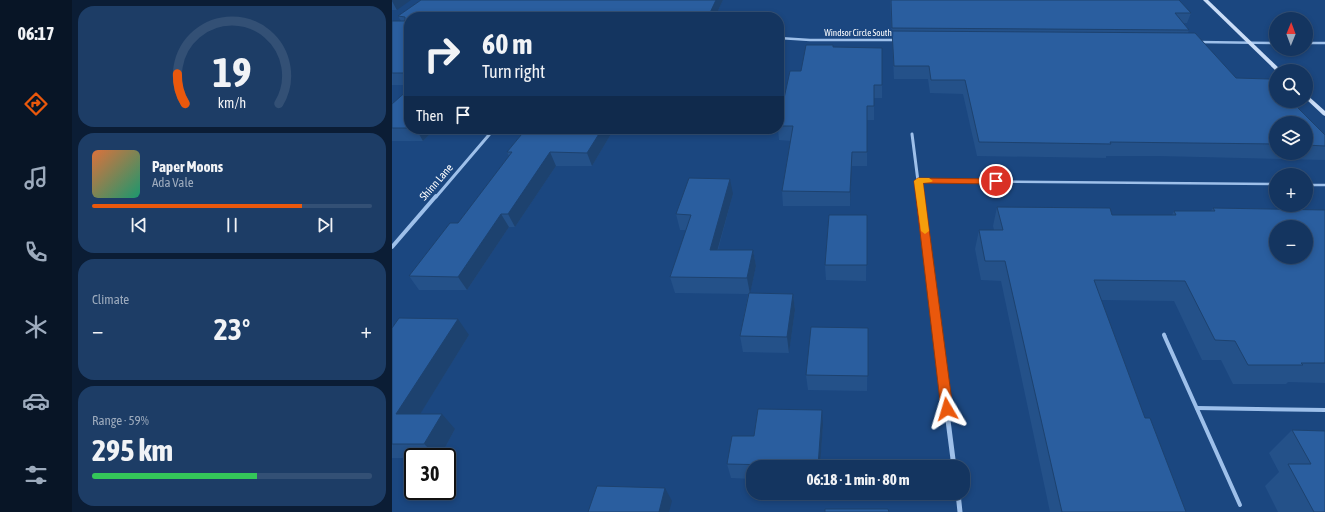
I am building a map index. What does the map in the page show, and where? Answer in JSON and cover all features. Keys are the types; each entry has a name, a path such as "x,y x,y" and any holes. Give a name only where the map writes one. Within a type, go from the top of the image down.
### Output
{"main road":[{"path":"1205,0 1272,64"},
{"path":"1313,103 1325,114"}],"street":[{"name":"Windsor Circle South","path":"784,38 810,40 906,40"},
{"path":"1193,42 1269,43"},
{"path":"1313,43 1325,43"},
{"name":"Shinn Lane","path":"392,247 490,134"},
{"path":"912,134 953,460"},
{"path":"959,500 960,512"}],"lane":[{"path":"918,181 1269,184"},
{"path":"1313,185 1325,185"},
{"path":"1164,334 1240,505"},
{"path":"1197,408 1325,410"}],"building":[{"path":"421,0 716,0 710,12 404,12 404,17 398,16"},
{"path":"891,0 1179,0 1191,13 1175,13 1189,30 892,28"},
{"path":"392,21 404,21 404,73 392,73"},
{"path":"892,31 1195,33 1236,78 1269,79 1269,108 1298,108 1306,116 1269,116 1269,144 979,142 965,80 931,80 929,66 894,66"},
{"path":"806,45 882,48 882,85 874,85 874,106 867,106 867,152 852,152 850,192 782,191 793,126 784,126 784,98 790,71 801,71"},
{"path":"404,93 404,128 392,128 392,104"},
{"path":"1313,123 1325,135 1325,146 1313,145"},
{"path":"522,134 599,134 587,153 550,152 508,214 501,214 458,277 409,276 450,223 458,223 512,152 507,152"},
{"path":"689,178 730,179 710,250 753,250 747,278 670,277 691,215 676,214"},
{"path":"997,207 1110,208 1112,215 1176,215 1174,211 1215,211 1213,208 1269,209 1269,212 1313,212 1313,210 1325,210 1325,363 1301,363 1303,365 1248,365 1235,341 1215,340 1185,281 1094,280 1145,418 1150,418 1186,512 1062,512 1005,261 985,261 979,230 1003,230"},
{"path":"829,215 867,215 867,265 825,265"},
{"path":"749,293 793,294 787,337 740,336"},
{"path":"399,318 458,319 396,414 442,414 424,444 392,444 392,328"},
{"path":"811,327 868,328 868,376 806,375"},
{"path":"758,409 822,410 818,460 746,460 746,464 727,464 732,436 754,436"},
{"path":"1292,430 1325,431 1325,512 1314,512 1288,464 1311,464"},
{"path":"597,486 665,488 659,512 588,512"},
{"path":"825,509 888,509 889,512 825,512"}],"slow traffic":[{"path":"925,231 918,181 929,181"}],"route":[{"path":"947,409 918,181 996,181"}]}
